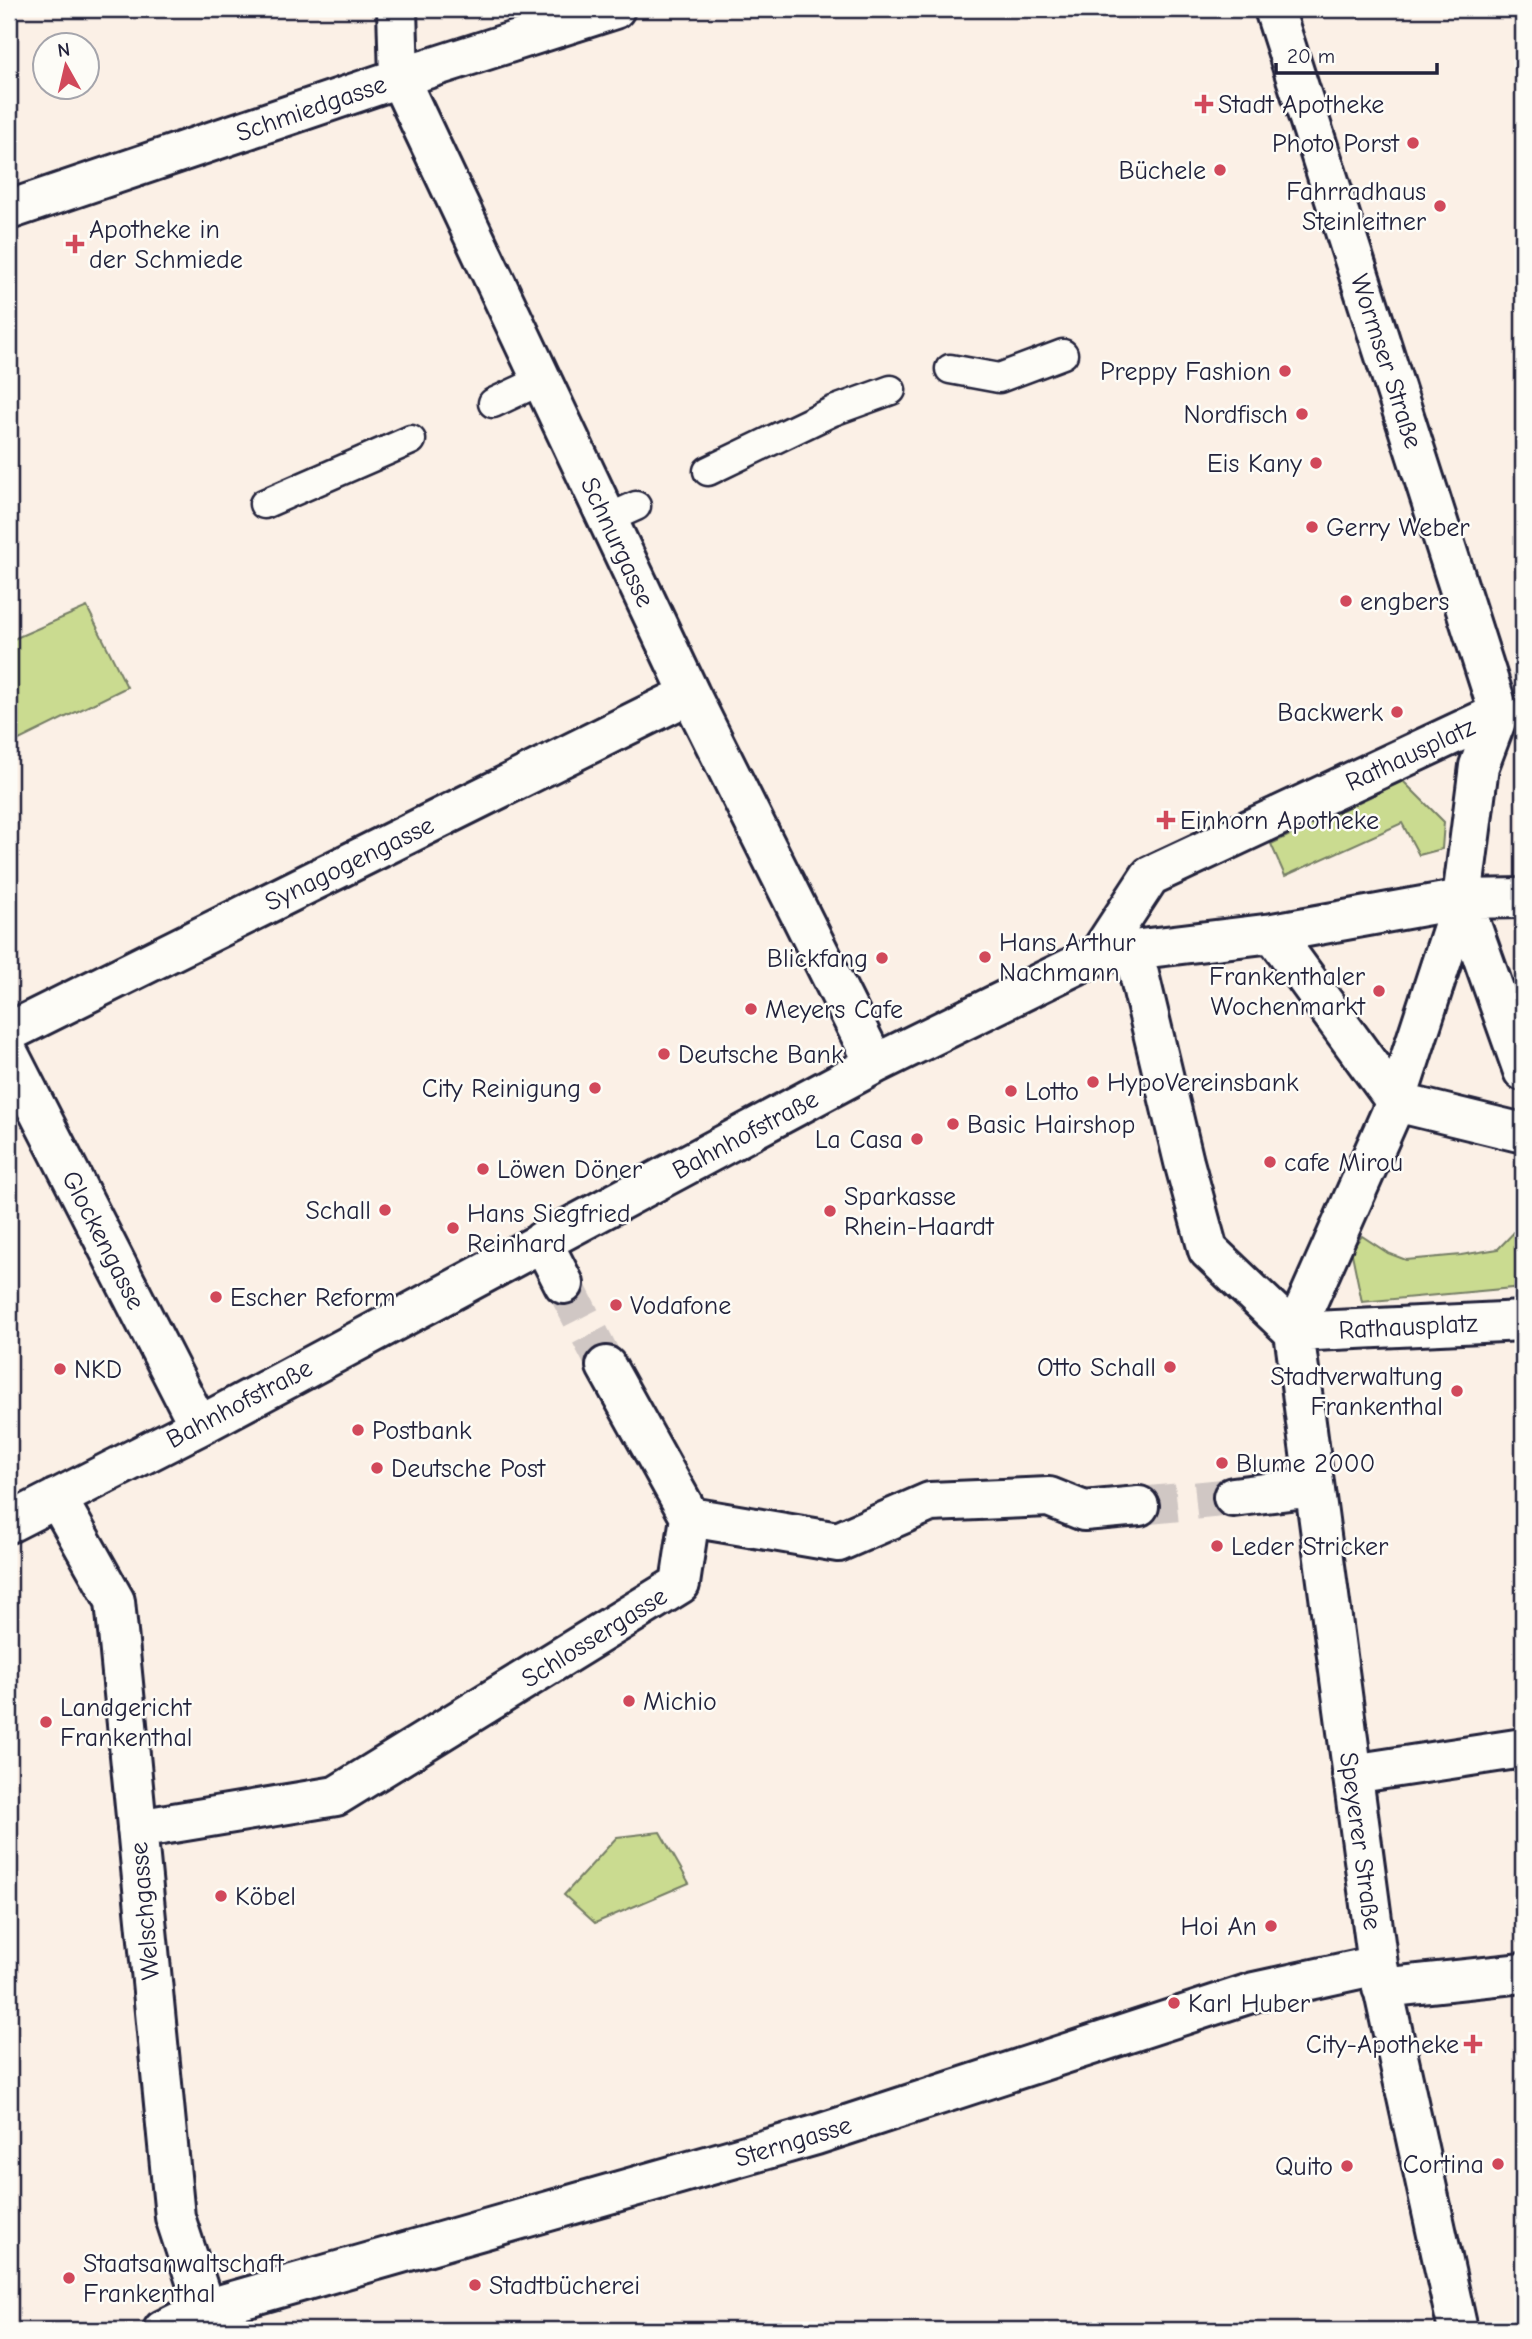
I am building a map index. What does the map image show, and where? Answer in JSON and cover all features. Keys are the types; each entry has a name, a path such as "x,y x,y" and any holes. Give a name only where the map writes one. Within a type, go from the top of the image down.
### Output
{"street":[{"name":"Schnurgasse","path":"397,9 399,78 542,380 622,512 690,694 875,1065"},
{"name":"Schmiedgasse","path":"9,211 399,78 615,9"},
{"name":"Wormser Straße","path":"1274,9 1511,719"},
{"name":"Synagogengasse","path":"9,1032 690,694"},
{"name":"Rathausplatz","path":"1511,719 1479,766 1462,899 1396,1102 1294,1339 1523,1321"},
{"name":"Rathausplatz","path":"1116,952 1150,876 1511,719"},
{"path":"1294,1339 1208,1250 1184,1162 1116,952 1273,933 1462,899 1523,898"},
{"name":"Rathausplatz","path":"1462,899 1523,1071"},
{"path":"1273,933 1396,1102 1523,1133"},
{"name":"Bahnhofstraße","path":"9,1523 199,1426 875,1065 1116,952"},
{"name":"Glockengasse","path":"9,1054 199,1426"},
{"path":"542,1241 564,1284"},
{"name":"Speyerer Straße","path":"1294,1339 1380,1977 1458,2330"},
{"path":"607,1366 690,1517 838,1542 930,1502 1049,1497 1084,1511 1139,1506"},
{"path":"1233,1497 1314,1487"},
{"name":"Welschgasse","path":"57,1498 115,1601 175,2217 211,2320"},
{"name":"Schlossergasse","path":"137,1829 336,1796 680,1584 690,1517"},
{"path":"1352,1774 1513,1750"},
{"name":"Sterngasse","path":"163,2330 211,2320 816,2135 1254,1992 1380,1977 1523,1973"}],"lane":[{"path":"950,369 999,378 1063,354"},
{"path":"493,402 542,380"},
{"path":"708,471 833,411 891,390"},
{"path":"264,504 411,439"}],"green space":[{"path":"87,607 127,687 9,745 9,641"},
{"path":"1403,781 1444,822 1442,849 1419,855 1402,823 1285,876 1271,844"},
{"path":"1523,1223 1523,1287 1362,1302 1351,1249 1362,1236 1388,1253 1406,1260 1498,1249"},
{"path":"660,1832 689,1883 595,1923 564,1895 617,1837"}],"tunnel":[{"path":"564,1284 606,1366"},
{"path":"1139,1506 1233,1497"}],"place":[{"name":"Stadt Apotheke","path":"1204,104"},
{"name":"Photo Porst","path":"1413,143"},
{"name":"Büchele","path":"1220,170"},
{"name":"Fahrradhaus Steinleitner","path":"1440,206"},
{"name":"Apotheke in der Schmiede","path":"75,244"},
{"name":"Preppy Fashion","path":"1285,371"},
{"name":"Nordfisch","path":"1302,414"},
{"name":"Eis Kany","path":"1316,463"},
{"name":"Gerry Weber","path":"1312,527"},
{"name":"engbers","path":"1346,601"},
{"name":"Backwerk","path":"1397,712"},
{"name":"Einhorn Apotheke","path":"1166,820"},
{"name":"Hans Arthur Nachmann","path":"985,957"},
{"name":"Blickfang","path":"882,958"},
{"name":"Frankenthaler Wochenmarkt","path":"1379,991"},
{"name":"Meyers Cafe","path":"751,1009"},
{"name":"Deutsche Bank","path":"664,1054"},
{"name":"HypoVereinsbank","path":"1093,1082"},
{"name":"City Reinigung","path":"595,1088"},
{"name":"Lotto","path":"1011,1091"},
{"name":"Basic Hairshop","path":"953,1124"},
{"name":"La Casa","path":"917,1139"},
{"name":"cafe Mirou","path":"1270,1162"},
{"name":"Löwen Döner","path":"483,1169"},
{"name":"Schall","path":"385,1210"},
{"name":"Sparkasse Rhein-Haardt","path":"830,1211"},
{"name":"Hans Siegfried Reinhard","path":"453,1228"},
{"name":"Escher Reform","path":"216,1297"},
{"name":"Vodafone","path":"616,1305"},
{"name":"Otto Schall","path":"1170,1367"},
{"name":"NKD","path":"60,1369"},
{"name":"Stadtverwaltung Frankenthal","path":"1457,1391"},
{"name":"Postbank","path":"358,1430"},
{"name":"Blume 2000","path":"1222,1463"},
{"name":"Deutsche Post","path":"377,1468"},
{"name":"Leder Stricker","path":"1217,1546"},
{"name":"Michio","path":"629,1701"},
{"name":"Landgericht Frankenthal","path":"46,1722"},
{"name":"Köbel","path":"221,1896"},
{"name":"Hoi An","path":"1271,1926"},
{"name":"Karl Huber","path":"1174,2003"},
{"name":"City-Apotheke","path":"1473,2044"},
{"name":"Cortina","path":"1498,2164"},
{"name":"Quito","path":"1347,2166"},
{"name":"Staatsanwaltschaft Frankenthal","path":"69,2278"},
{"name":"Stadtbücherei","path":"475,2285"}]}
